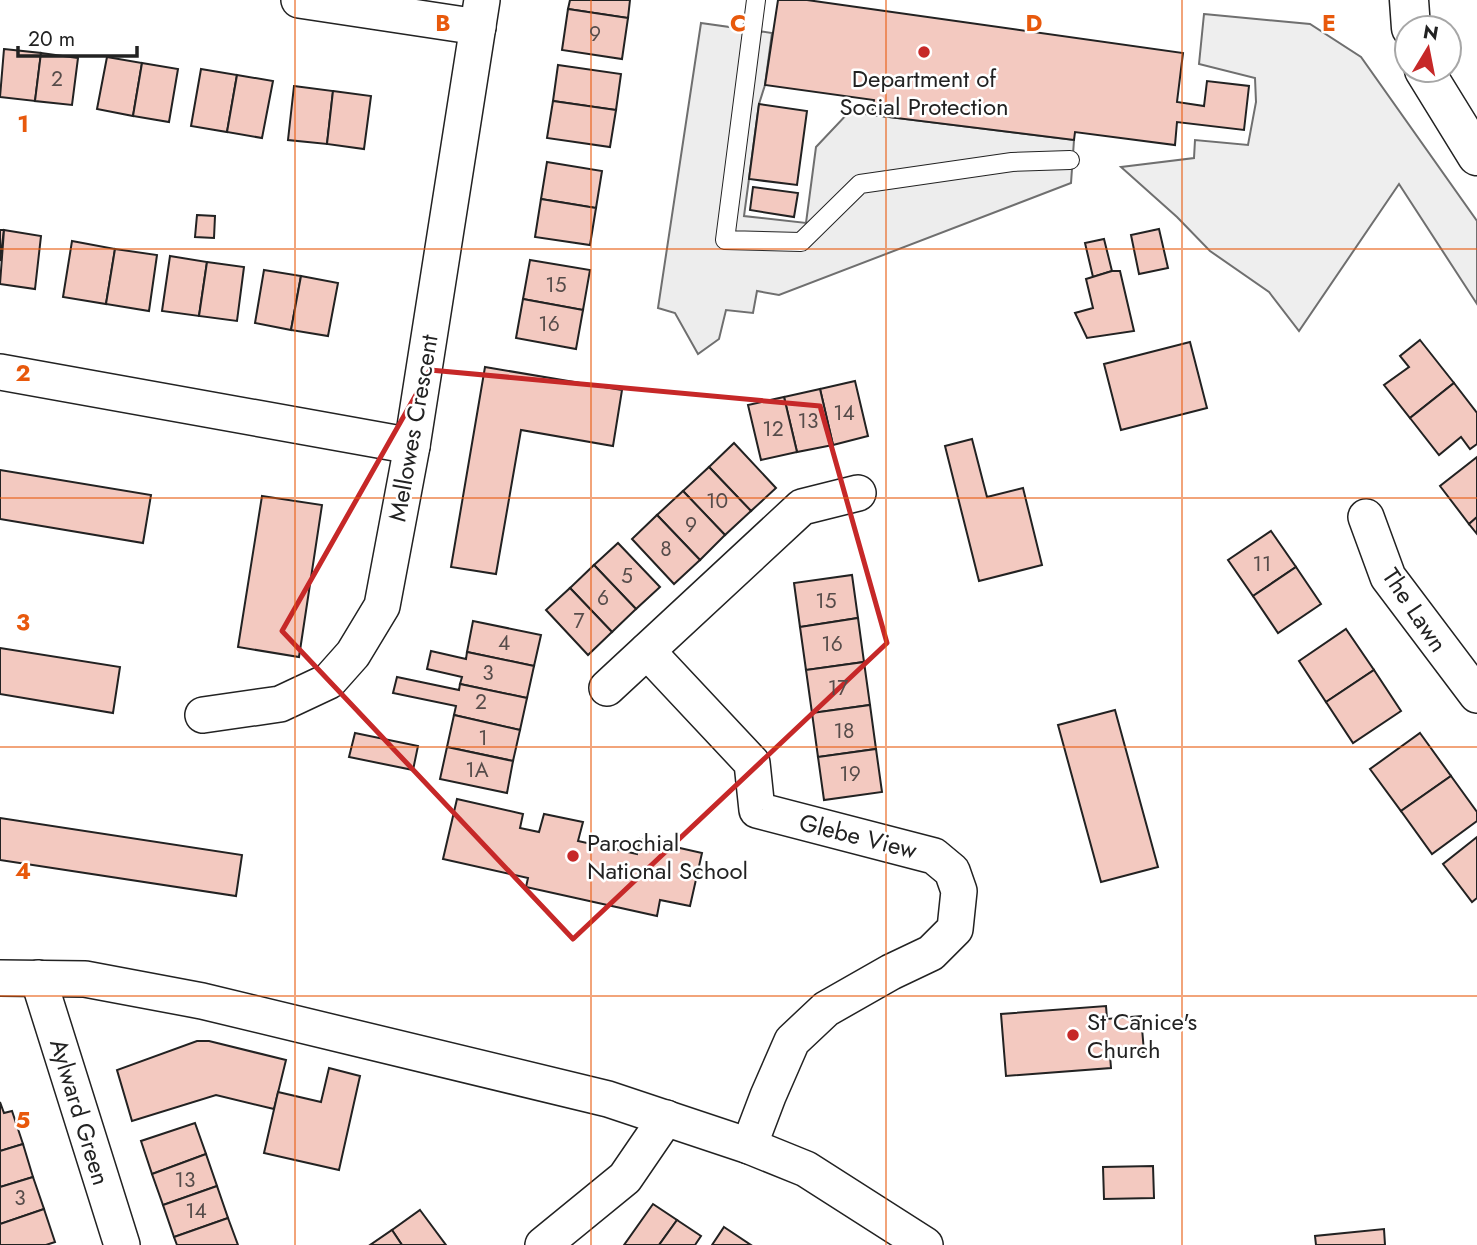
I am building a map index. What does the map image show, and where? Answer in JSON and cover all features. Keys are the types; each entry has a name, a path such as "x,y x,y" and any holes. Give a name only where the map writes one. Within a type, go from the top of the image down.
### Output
{"main road":[{"path":"1433,84 1477,156"}],"street":[{"name":"Mellowes Crescent","path":"203,715 280,704 329,681 353,654 382,606 412,446 480,14 299,0"},
{"path":"0,372 412,446"},
{"path":"607,688 802,508 858,493"},
{"name":"The Lawn","path":"1366,517 1388,578 1477,695"},
{"name":"Glebe View","path":"647,651 752,763 757,810 933,856 952,871 959,891 955,929 931,953 826,1009 793,1041 749,1146"},
{"path":"0,978 85,979 202,1001 581,1093 749,1146 806,1169 925,1245"},
{"name":"Aylward Green","path":"38,978 122,1245"},
{"path":"543,1245 625,1178 666,1118"}],"lane":[{"path":"756,0 725,240 801,242 860,184 1012,162 1070,160"}],"highlighted area":[{"path":"430,370 820,406 887,643 573,939 282,631"}],"shaded area":[{"path":"1204,14 1310,24 1361,57 1477,221 1477,304 1399,184 1299,331 1269,292 1210,251 1121,167 1194,158 1195,140 1248,145 1256,102 1255,78 1199,64"},
{"path":"701,23 772,33 765,85 759,104 744,216 806,223 816,147 849,112 1074,140 1071,183 779,295 757,291 753,313 726,310 719,339 698,354 675,313 658,308"}],"building":[{"path":"570,0 630,0 628,18 568,9"},
{"path":"778,0 807,0 1183,53 1177,102 1204,106 1207,81 1249,86 1244,130 1177,122 1175,145 1075,132 1074,140 872,115 874,100 765,85"},
{"path":"568,9 628,18 622,59 562,50"},
{"path":"4,49 41,53 35,101 0,97"},
{"path":"41,53 78,58 72,105 35,101"},
{"path":"107,57 142,63 133,116 97,109"},
{"path":"142,63 178,69 169,122 133,116"},
{"path":"558,65 621,74 616,110 553,101"},
{"path":"201,69 237,75 227,132 191,126"},
{"path":"237,75 273,81 262,138 227,132"},
{"path":"294,86 333,91 327,144 288,140"},
{"path":"333,91 371,96 364,149 327,144"},
{"path":"553,101 616,110 610,147 547,138"},
{"path":"759,104 807,111 797,185 749,179"},
{"path":"547,162 602,171 596,208 541,199"},
{"path":"753,187 798,193 794,217 750,210"},
{"path":"541,199 596,208 590,245 535,237"},
{"path":"197,215 215,216 214,238 195,237"},
{"path":"1159,229 1168,268 1139,274 1131,235"},
{"path":"0,230 4,230 0,261"},
{"path":"4,230 41,236 35,289 0,284"},
{"path":"1104,239 1112,271 1093,277 1085,243"},
{"path":"72,241 115,249 106,304 63,297"},
{"path":"115,249 157,255 149,311 106,304"},
{"path":"170,256 207,262 199,316 162,311"},
{"path":"530,260 590,270 583,310 523,299"},
{"path":"207,262 244,267 237,321 199,316"},
{"path":"264,270 301,276 291,330 255,323"},
{"path":"1120,271 1134,331 1087,338 1075,313 1093,308 1086,279"},
{"path":"301,276 338,283 328,336 291,330"},
{"path":"523,299 583,310 576,349 516,338"},
{"path":"1420,340 1454,383 1410,418 1384,385 1409,367 1400,356"},
{"path":"1190,342 1207,408 1121,430 1104,364"},
{"path":"485,367 622,390 613,446 521,430 496,574 451,567"},
{"path":"855,381 868,436 833,445 820,389"},
{"path":"1454,383 1477,413 1477,444 1470,449 1461,437 1439,455 1410,418"},
{"path":"820,389 833,445 797,452 784,397"},
{"path":"784,397 797,452 761,460 748,405"},
{"path":"972,439 987,497 1023,488 1042,565 979,581 945,446"},
{"path":"734,443 776,488 751,511 709,467"},
{"path":"1477,457 1477,517 1469,524 1440,486"},
{"path":"709,467 751,511 725,535 683,491"},
{"path":"0,470 151,495 143,543 0,519"},
{"path":"683,491 725,535 700,560 657,515"},
{"path":"262,496 322,505 299,657 238,647"},
{"path":"657,515 700,560 674,584 632,539"},
{"path":"1477,517 1477,534 1469,524"},
{"path":"1271,531 1296,567 1253,596 1228,560"},
{"path":"618,543 660,587 636,609 594,565"},
{"path":"594,565 636,609 612,632 570,588"},
{"path":"1296,567 1321,604 1278,633 1253,596"},
{"path":"852,575 858,618 800,627 794,583"},
{"path":"570,588 612,632 588,655 546,610"},
{"path":"858,618 864,662 806,670 800,627"},
{"path":"473,621 541,635 534,666 467,652"},
{"path":"1346,629 1374,670 1326,702 1299,661"},
{"path":"0,648 120,667 113,713 0,694"},
{"path":"431,651 466,659 467,652 534,666 527,698 460,684 462,677 427,669"},
{"path":"864,662 870,705 812,713 806,670"},
{"path":"1374,670 1401,711 1353,743 1326,702"},
{"path":"397,677 459,690 460,684 527,698 520,730 454,715 456,706 393,693"},
{"path":"870,705 876,749 818,757 812,713"},
{"path":"1115,710 1158,867 1101,882 1058,725"},
{"path":"454,715 520,730 513,761 447,747"},
{"path":"355,733 418,746 413,770 349,757"},
{"path":"1420,733 1451,776 1401,811 1370,769"},
{"path":"447,747 513,761 507,793 440,779"},
{"path":"876,749 882,792 824,800 818,757"},
{"path":"1451,776 1477,812 1477,821 1432,854 1401,811"},
{"name":"Parochial National School","path":"457,799 523,814 520,828 539,832 544,814 583,822 578,841 637,854 640,839 702,853 690,906 660,900 657,916 526,887 528,878 443,859"},
{"path":"0,818 242,855 236,896 0,860"},
{"path":"1477,837 1477,898 1472,902 1443,864"},
{"name":"St Canice's Church","path":"1106,1006 1107,1019 1141,1016 1144,1052 1110,1055 1111,1068 1006,1076 1001,1014"},
{"path":"197,1041 209,1041 286,1060 274,1109 216,1095 132,1121 117,1070"},
{"path":"329,1068 360,1076 339,1170 264,1153 278,1092 321,1102"},
{"path":"0,1102 4,1113 12,1111 23,1144 0,1151"},
{"path":"195,1123 206,1154 152,1174 141,1141"},
{"path":"23,1144 33,1177 0,1187 0,1151"},
{"path":"206,1154 217,1186 163,1205 152,1174"},
{"path":"1153,1166 1154,1198 1104,1199 1103,1167"},
{"path":"33,1177 44,1209 0,1224 0,1187"},
{"path":"217,1186 228,1218 174,1237 163,1205"},
{"path":"653,1204 677,1220 659,1245 624,1245"},
{"path":"44,1209 55,1242 46,1245 0,1245 0,1224"},
{"path":"420,1210 446,1245 402,1245 392,1230"},
{"path":"228,1218 238,1245 177,1245 174,1237"},
{"path":"677,1220 701,1236 695,1245 659,1245"},
{"path":"724,1227 751,1245 712,1245"},
{"path":"1384,1229 1385,1245 1316,1245 1315,1236"},
{"path":"392,1230 402,1245 370,1245"}],"place":[{"name":"Department of Social Protection","path":"924,52"},
{"name":"Parochial National School","path":"573,856"},
{"name":"St Canice's Church","path":"1073,1035"}]}
